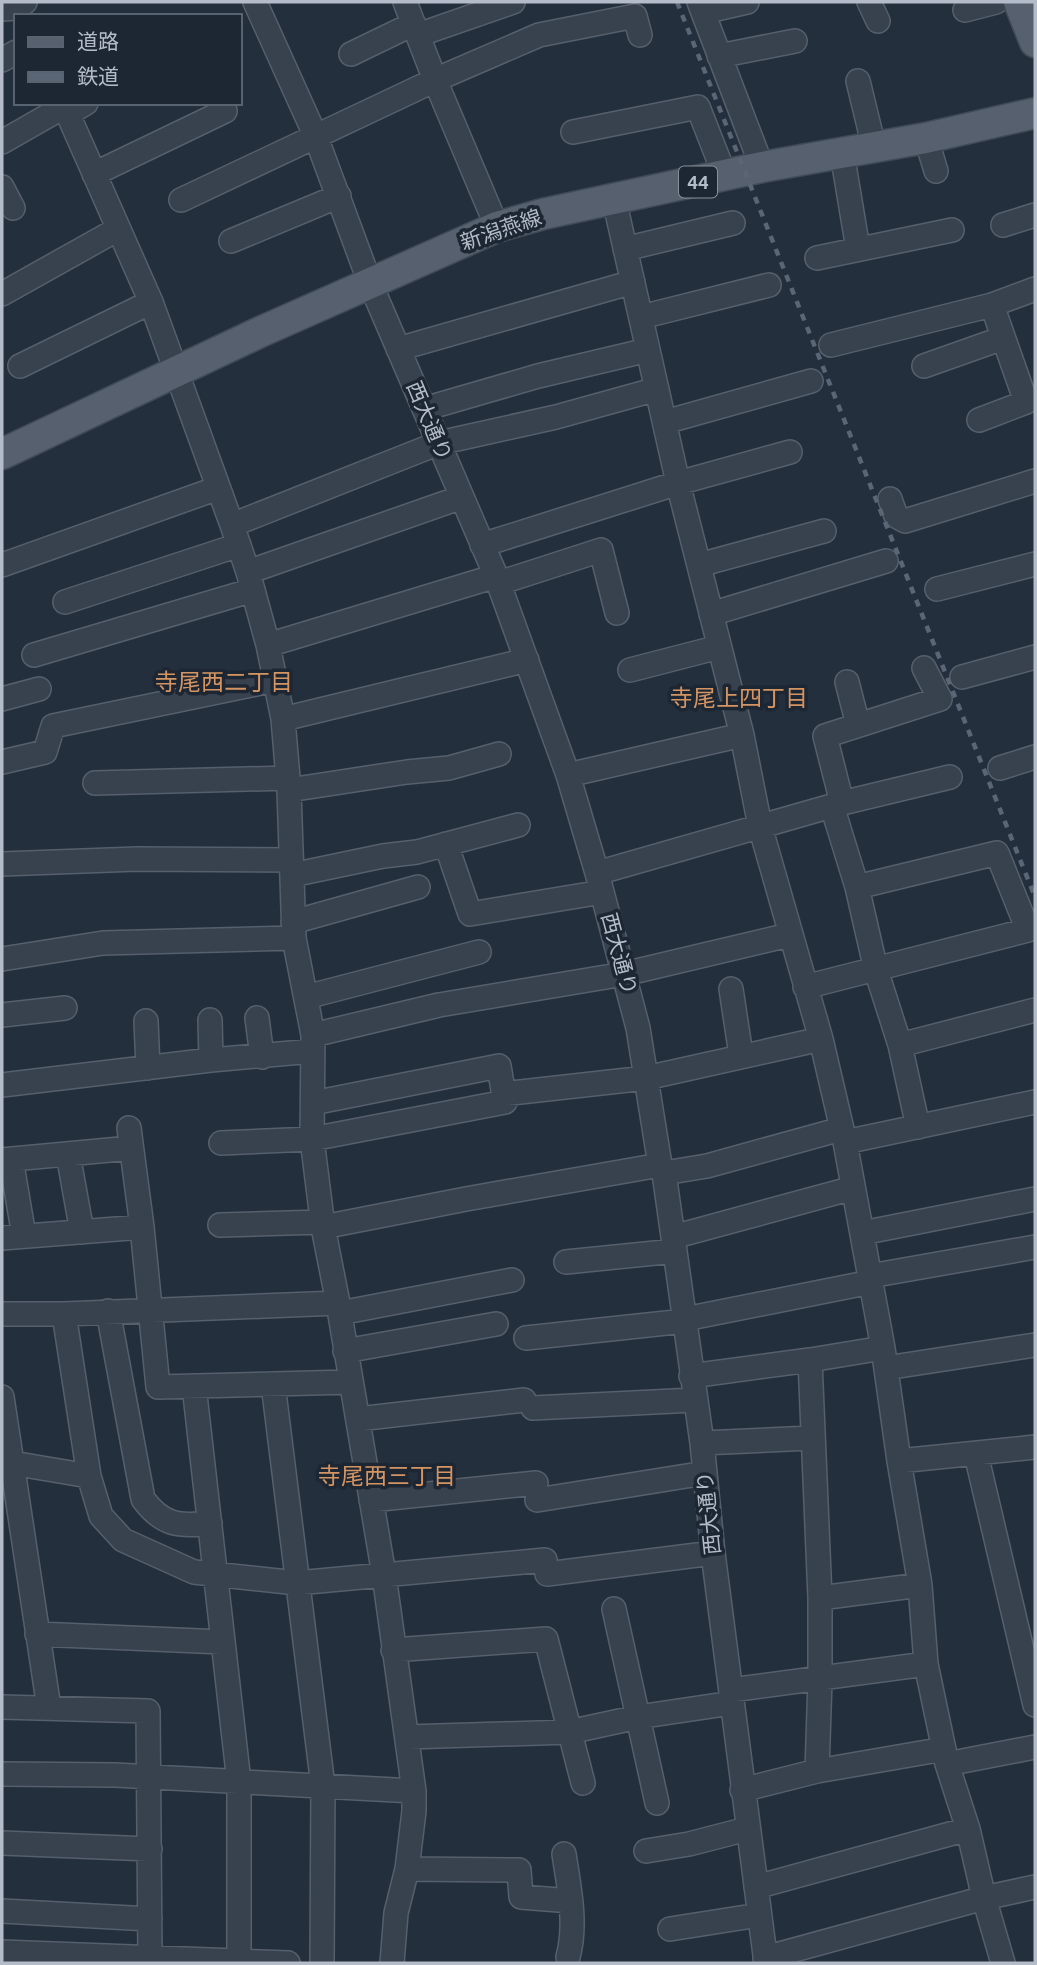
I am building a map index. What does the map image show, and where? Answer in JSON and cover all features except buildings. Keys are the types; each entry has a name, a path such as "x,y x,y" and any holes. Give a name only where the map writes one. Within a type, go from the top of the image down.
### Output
{"main road":[{"path":"1020,2 1035,42"},
{"name":"新潟燕線","path":"2,453 176,371 497,227 543,214 762,167 926,138 1035,113"}],"street":[{"name":"西大通り","path":"255,2 316,137 370,283 497,579 568,775 624,974 638,1028 685,1320 742,1790 766,1961"},
{"path":"405,2 497,227"},
{"path":"351,54 416,30 513,2"},
{"path":"747,2 701,7 762,167"},
{"path":"965,10 996,2"},
{"path":"181,200 435,80 539,35 635,16 640,36"},
{"path":"719,56 795,41"},
{"path":"858,80 874,147"},
{"path":"2,142 70,107 94,174 151,302 236,535 268,645 284,719 294,930 313,1043 312,1139 323,1224 384,1575 414,1791 407,1869 396,1913 392,1963"},
{"path":"573,131 698,107 725,176"},
{"path":"94,174 225,111"},
{"path":"926,138 936,171"},
{"path":"842,153 858,249"},
{"path":"2,187 13,208"},
{"path":"231,241 339,196"},
{"path":"614,199 678,483 742,735 760,826 789,935 821,1039 843,1135 871,1279 920,1585 926,1664 945,1756 968,1829 1003,1963"},
{"path":"1003,225 1035,215"},
{"path":"625,249 733,223"},
{"path":"2,294 118,229"},
{"path":"817,258 952,230"},
{"path":"398,349 633,282"},
{"path":"640,317 769,285"},
{"path":"831,345 992,305 1035,289"},
{"path":"20,366 151,302"},
{"path":"979,420 1026,402 992,305"},
{"path":"924,366 1003,338"},
{"path":"424,409 538,376 648,350"},
{"path":"664,422 811,381"},
{"path":"65,602 236,535 439,443 556,417 657,389"},
{"path":"482,545 678,483 790,452"},
{"path":"890,499 896,516 905,521 1035,481"},
{"path":"2,565 218,488"},
{"path":"34,655 251,581 462,497"},
{"path":"699,565 824,531"},
{"path":"268,645 601,550 617,613"},
{"path":"711,614 886,561"},
{"path":"937,589 1035,564"},
{"path":"630,670 719,647"},
{"path":"962,677 1035,657"},
{"path":"284,719 527,660"},
{"path":"918,1126 900,1045 876,970 856,887 825,736 940,699 924,668"},
{"path":"2,762 45,752 53,726 275,680"},
{"path":"847,682 858,725"},
{"path":"2,699 39,690"},
{"path":"568,775 742,735"},
{"path":"95,783 288,784 449,768 499,754"},
{"path":"1000,768 1035,757"},
{"path":"446,844 470,914 600,882 760,826 837,804 950,777"},
{"path":"2,864 137,859 291,868 446,844 518,825"},
{"path":"805,988 1027,930 997,853 856,887"},
{"path":"2,958 103,943 294,930 418,887"},
{"path":"2,1086 211,1060 262,1057 439,1005 624,974 789,935"},
{"path":"306,998 479,952"},
{"path":"731,989 741,1055"},
{"path":"2,1015 65,1008"},
{"path":"900,1045 1035,1010"},
{"path":"257,1018 262,1057"},
{"path":"209,1020 211,1060"},
{"path":"145,1021 148,1068"},
{"path":"503,1094 646,1078 821,1039"},
{"path":"221,1143 312,1139 505,1102 499,1066 313,1103"},
{"path":"220,1225 323,1224 662,1169 707,1166 843,1135 918,1126 1035,1102"},
{"path":"142,1227 13,1237 6,1159 68,1154 130,1138 142,1227 158,1387 350,1382"},
{"path":"68,1154 82,1232"},
{"path":"566,1262 674,1244 853,1188"},
{"path":"862,1233 1035,1199"},
{"path":"526,1338 685,1320 871,1279 1035,1247"},
{"path":"2,1314 150,1309 339,1308 512,1280"},
{"path":"108,1311 143,1499 153,1512 183,1526 210,1523"},
{"path":"64,1314 89,1476 101,1516 123,1541 194,1572 297,1583 545,1560 547,1574 713,1553"},
{"path":"345,1351 496,1324"},
{"path":"691,1376 810,1360 884,1358 1035,1345"},
{"path":"810,1360 811,1438 820,1598 817,1771"},
{"path":"273,1384 323,1786 322,1963"},
{"path":"194,1386 239,1782 239,1961"},
{"path":"2,1397 12,1463 9,1493 50,1708"},
{"path":"358,1419 528,1404 694,1400"},
{"path":"702,1443 811,1438"},
{"path":"899,1461 1035,1447"},
{"path":"976,1454 1035,1705"},
{"path":"12,1463 89,1476"},
{"path":"371,1500 536,1491 705,1473"},
{"path":"820,1598 920,1585"},
{"path":"614,1609 657,1803"},
{"path":"37,1634 223,1642"},
{"path":"393,1650 546,1639 583,1783"},
{"path":"407,1737 569,1732 732,1696 926,1664"},
{"path":"2,1707 148,1711 150,1919 166,1960"},
{"path":"742,1790 817,1771 1035,1747"},
{"path":"2,1774 115,1775 414,1791"},
{"path":"646,1852 747,1829"},
{"path":"755,1887 968,1829"},
{"path":"2,1843 150,1849"},
{"path":"564,1854 572,1942 568,1957"},
{"path":"407,1869 519,1870 521,1897 570,1901"},
{"path":"766,1961 984,1898 1035,1887"},
{"path":"2,1910 150,1919"},
{"path":"670,1929 759,1915"},
{"path":"2,1952 288,1963"}],"railway":[{"path":"677,2 1035,897"}],"district":[{"name":"寺尾西二丁目","path":"224,682"},
{"name":"寺尾上四丁目","path":"739,698"},
{"name":"寺尾西三丁目","path":"387,1476"}]}
